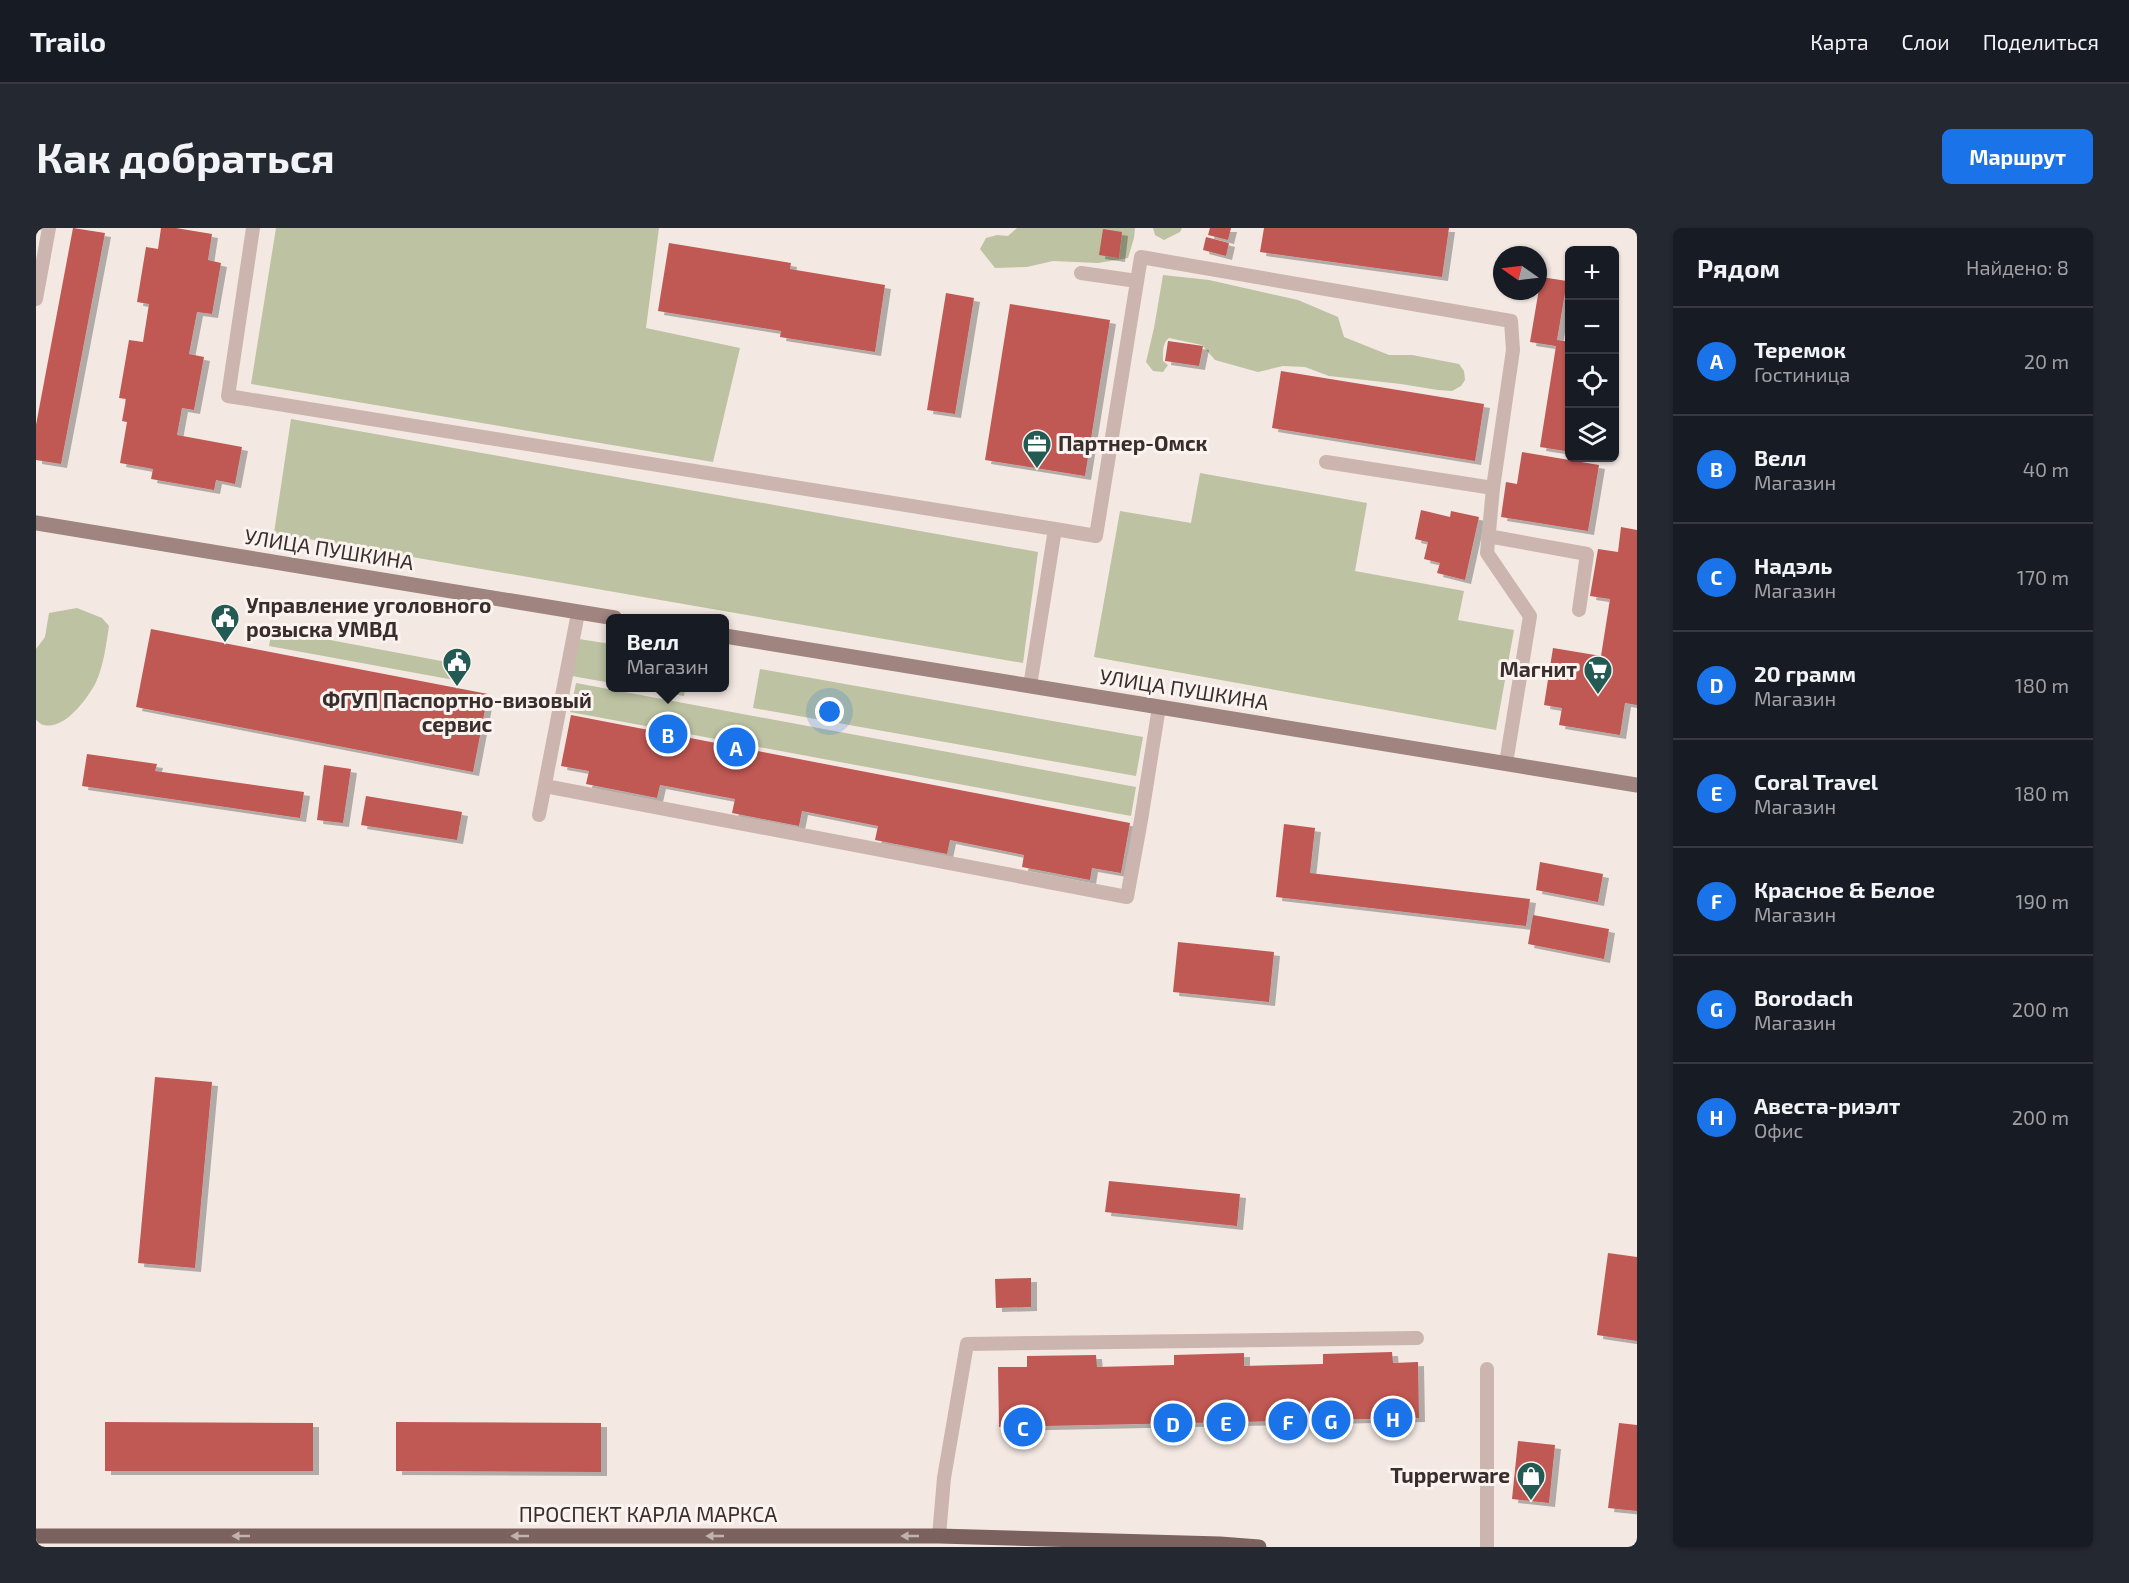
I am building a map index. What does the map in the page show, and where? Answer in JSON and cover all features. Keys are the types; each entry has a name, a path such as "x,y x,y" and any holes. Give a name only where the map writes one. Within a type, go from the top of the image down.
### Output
{"main road":[{"name":"ПРОСПЕКТ КАРЛА МАРКСА","path":"36,1536 385,1542 939,1536 1115,1544 1259,1547"}],"street":[{"name":"УЛИЦА ПУШКИНА","path":"36,523 606,617"},
{"name":"УЛИЦА ПУШКИНА","path":"729,637 1637,785"}],"lane":[{"path":"36,299 49,228"},
{"path":"253,228 228,396 1096,536 1141,257 1510,321 1513,350 1493,489 1487,553 1530,616 1506,763"},
{"path":"1081,273 1137,281"},
{"path":"1326,462 1493,489"},
{"path":"1030,686 1055,529"},
{"path":"1488,536 1587,554 1578,610"},
{"path":"539,815 579,613"},
{"path":"545,786 1127,897 1159,707"},
{"path":"939,1536 944,1478 967,1344 1417,1338"},
{"path":"1487,1370 1487,1547"}],"green space":[{"path":"276,228 659,228 646,328 740,348 713,462 251,384"},
{"path":"1017,228 1135,228 1128,258 1098,263 1053,261 1027,267 995,268 980,249 986,238 997,235 1008,236"},
{"path":"1153,228 1182,228 1180,232 1164,240 1155,235"},
{"path":"1163,275 1209,280 1298,300 1338,317 1344,337 1389,355 1412,355 1459,364 1464,371 1465,380 1461,386 1452,391 1329,376 1305,367 1283,366 1258,372 1215,360 1202,345 1169,338 1163,352 1163,361 1168,365 1163,372 1153,371 1146,362"},
{"path":"291,419 1038,552 1023,663 274,533"},
{"path":"1200,473 1367,503 1355,571 1464,591 1458,620 1514,630 1496,730 1094,657 1120,511 1191,523"},
{"path":"77,608 102,618 109,626 101,669 96,682 82,704 68,718 60,723 43,725 36,720 36,649 45,637 49,613"},
{"path":"272,629 457,664 454,680 269,646"},
{"path":"579,639 606,643 606,682 572,676"},
{"path":"760,669 1143,737 1136,776 753,708"},
{"path":"576,683 606,689 606,692 624,692 1136,787 1131,816 570,712"},
{"path":"660,692 684,692 684,696"}],"building":[{"path":"73,228 105,233 61,464 36,460 36,425"},
{"path":"161,228 212,234 208,260 221,263 212,314 197,312 189,354 204,357 194,410 182,408 177,435 242,447 235,484 216,480 214,490 151,479 153,469 120,463 127,422 122,421 126,399 119,398 129,340 143,342 149,304 137,302 146,247 158,249"},
{"path":"1210,228 1231,228 1228,240 1208,235"},
{"path":"1264,228 1449,228 1442,277 1260,252"},
{"path":"1103,229 1122,232 1119,258 1099,255"},
{"path":"1206,237 1229,243 1226,256 1203,250"},
{"path":"669,243 791,263 790,269 885,285 875,352 780,337 781,331 658,311"},
{"path":"1547,278 1565,281 1557,340 1565,341 1565,451 1540,447 1556,346 1530,342 1537,300 1547,300"},
{"path":"946,293 974,298 955,414 927,410"},
{"path":"1010,304 1110,320 1085,476 985,460"},
{"path":"1168,341 1203,346 1199,366 1165,361"},
{"path":"1281,371 1484,404 1475,461 1272,428"},
{"path":"1522,452 1565,459 1565,462 1599,465 1588,531 1501,517 1506,482 1517,484"},
{"path":"1421,510 1450,517 1451,511 1479,517 1465,580 1437,573 1440,563 1424,559 1428,542 1415,539"},
{"path":"1621,527 1637,530 1637,705 1625,703 1620,735 1559,725 1562,708 1544,705 1553,648 1601,656 1610,599 1590,596 1598,549 1618,552"},
{"path":"151,629 488,694 473,772 136,707"},
{"path":"571,715 1130,823 1121,873 1092,868 1090,880 1022,867 1024,855 950,840 947,854 875,840 878,826 802,811 799,826 732,813 735,799 660,785 657,798 586,784 589,771 561,766"},
{"path":"87,754 157,764 155,771 304,792 300,818 82,786"},
{"path":"324,765 351,769 343,823 317,820"},
{"path":"366,796 462,812 457,840 361,825"},
{"path":"1284,824 1315,828 1310,873 1530,899 1526,926 1276,897"},
{"path":"1540,862 1603,874 1598,902 1536,890"},
{"path":"1533,915 1609,929 1604,959 1528,944"},
{"path":"1178,942 1274,952 1269,1002 1173,992"},
{"path":"155,1077 212,1082 195,1268 138,1263"},
{"path":"1109,1181 1240,1194 1237,1226 1105,1212"},
{"path":"1608,1253 1637,1257 1637,1341 1597,1335"},
{"path":"1031,1278 1031,1307 996,1308 995,1279"},
{"path":"1392,1352 1393,1363 1418,1362 1419,1418 999,1427 998,1367 1027,1367 1027,1356 1096,1355 1097,1367 1174,1365 1174,1355 1244,1353 1244,1366 1323,1364 1323,1354"},
{"path":"105,1422 313,1423 313,1471 105,1471"},
{"path":"396,1422 601,1423 601,1472 396,1471"},
{"path":"1619,1423 1637,1425 1637,1511 1608,1508"},
{"path":"1518,1441 1555,1445 1549,1503 1512,1499"}],"place":[{"name":"Партнер-Омск","path":"1037,470"},
{"name":"Управление уголовного розыска УМВД","path":"225,644"},
{"name":"ФГУП Паспортно-визовый сервис","path":"457,688"},
{"name":"Магнит","path":"1598,696"},
{"name":"Велл","path":"668,734"},
{"name":"Теремок","path":"736,747"},
{"name":"Авеста-риэлт","path":"1393,1418"},
{"name":"Borodach","path":"1331,1420"},
{"name":"Красное & Белое","path":"1288,1421"},
{"name":"Coral Travel","path":"1226,1422"},
{"name":"20 грамм","path":"1173,1423"},
{"name":"Надэль","path":"1023,1427"},
{"name":"Tupperware","path":"1531,1502"}]}
